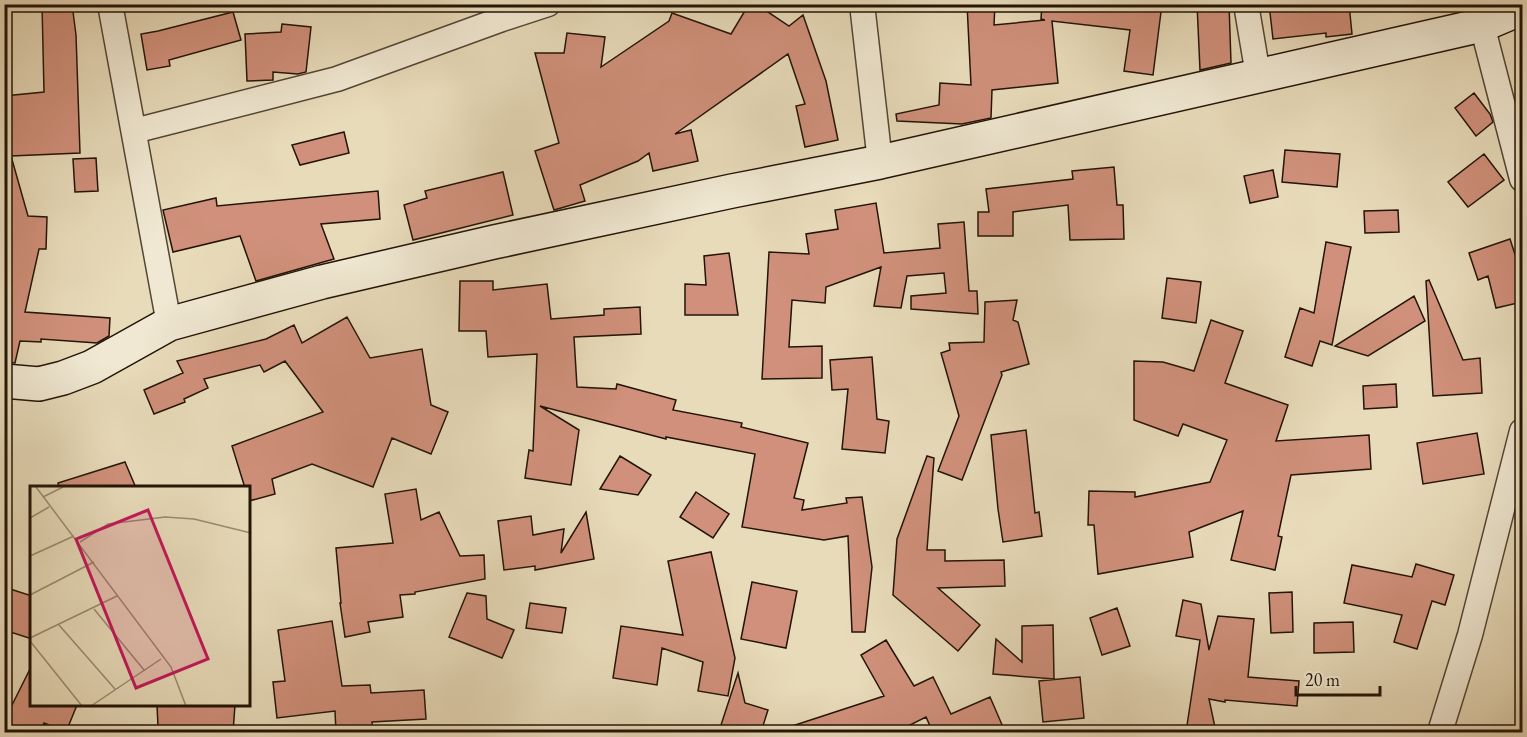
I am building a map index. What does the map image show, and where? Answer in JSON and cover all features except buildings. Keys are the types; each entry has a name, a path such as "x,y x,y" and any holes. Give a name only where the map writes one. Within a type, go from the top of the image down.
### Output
{"street":[{"path":"110,4 169,324"},
{"path":"134,131 337,79 548,4"},
{"path":"862,4 880,162"},
{"path":"1246,4 1258,75"},
{"path":"4,381 39,384 63,378 92,367 169,324 322,282 494,242 880,162 1482,25 1522,8"},
{"path":"1482,25 1522,179"},
{"path":"1440,732 1470,635 1522,431"}]}
